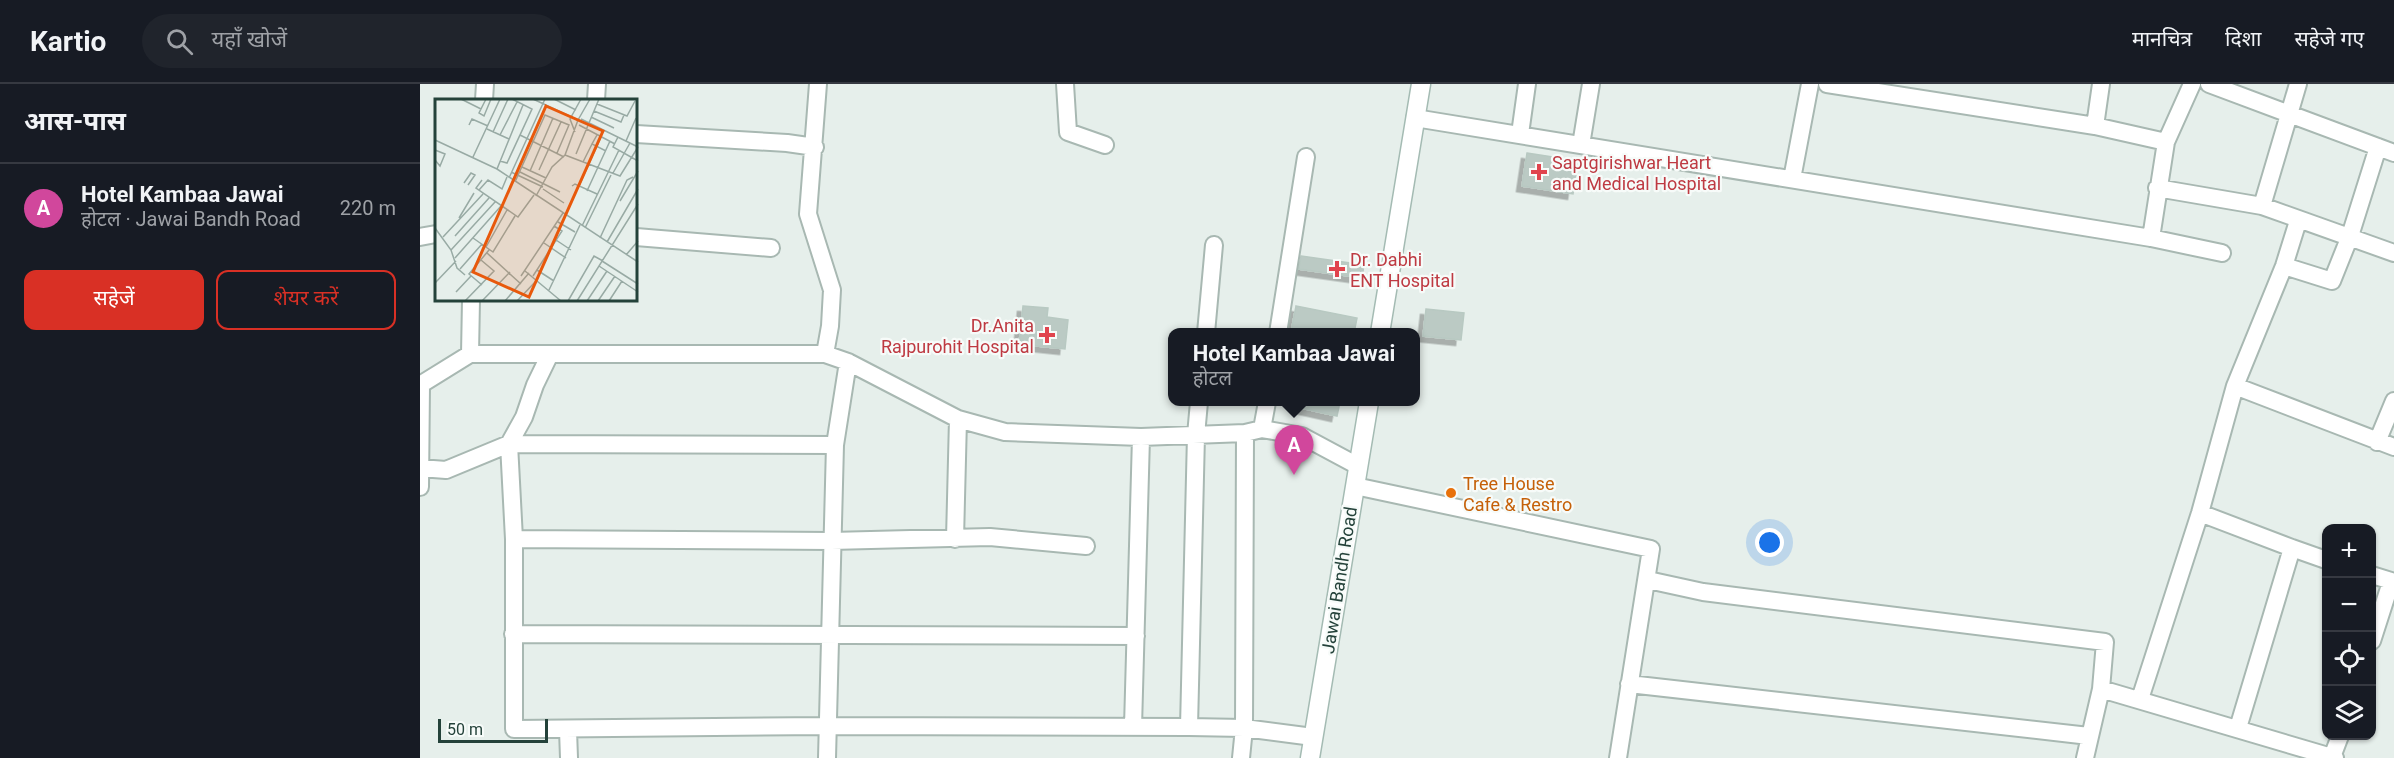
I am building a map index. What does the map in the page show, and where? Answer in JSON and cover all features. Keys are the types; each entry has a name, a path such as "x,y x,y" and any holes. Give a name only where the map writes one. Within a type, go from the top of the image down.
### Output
{"street":[{"path":"484,99 485,84"},
{"path":"596,99 597,84"},
{"path":"818,84 815,147 808,214 832,290 830,327 825,354"},
{"path":"1065,84 1068,132 1105,144"},
{"path":"1381,328 1420,84"},
{"path":"1520,134 1527,84"},
{"path":"1581,145 1591,84"},
{"path":"1792,179 1810,84"},
{"path":"1827,84 1910,91 2095,126 2166,142"},
{"path":"2095,126 2101,84"},
{"path":"2151,238 2166,142 2192,84"},
{"path":"2209,84 2394,153"},
{"path":"2262,206 2298,84"},
{"path":"1415,118 2151,238 2222,253"},
{"path":"638,134 787,142 815,147"},
{"path":"2284,266 2332,281 2350,236 2378,147"},
{"path":"1279,328 1306,157"},
{"path":"2157,188 2262,206 2298,221 2350,236 2394,254"},
{"path":"2140,699 2200,513 2235,386 2284,266 2298,221"},
{"path":"420,237 435,234"},
{"path":"638,237 771,248"},
{"path":"1206,328 1214,245"},
{"path":"470,354 471,302"},
{"path":"420,487 421,385 470,354 825,354 848,362 958,419 1005,432 1141,437 1245,433 1262,429 1302,436 1358,466"},
{"path":"550,354 535,384 524,417 509,444 514,539 514,729 827,726 1190,727 1244,728 1313,737"},
{"path":"827,758 835,445 848,362"},
{"path":"2235,386 2394,447"},
{"path":"2377,442 2394,401"},
{"path":"1190,727 1196,435 1199,406"},
{"path":"1262,429 1266,406"},
{"name":"Jawai Bandh Road","path":"1310,758 1368,406"},
{"path":"955,539 958,419"},
{"path":"1241,758 1244,728 1245,433"},
{"path":"1133,727 1141,437"},
{"path":"420,468 446,470 509,444 835,445"},
{"path":"1355,486 1651,549 1648,580 1618,758"},
{"path":"2200,513 2322,559"},
{"path":"514,539 831,541 990,537 1086,546"},
{"path":"2238,728 2292,548"},
{"path":"2375,632 2393,582 2376,576"},
{"path":"1648,580 1703,592 2105,642 2101,689 2085,758"},
{"path":"513,634 1136,636"},
{"path":"1629,684 2090,736"},
{"path":"2101,689 2334,757 2339,740"},
{"path":"568,730 568,758"}],"building":[{"path":"1527,153 1578,161 1573,194 1522,186"},
{"path":"1301,256 1364,265 1362,278 1299,269"},
{"path":"1023,306 1048,308 1047,317 1068,320 1065,349 1019,344"},
{"path":"1296,306 1357,318 1355,328 1292,328"},
{"path":"1426,309 1464,313 1461,340 1423,336"},
{"path":"1296,406 1339,406 1337,416"}],"place":[{"name":"Saptgirishwar Heart and Medical Hospital","path":"1539,172"},
{"name":"Dr. Dabhi ENT Hospital","path":"1337,269"},
{"name":"Dr.Anita Rajpurohit Hospital","path":"1047,335"},
{"name":"Hotel Kambaa Jawai","path":"1294,475"},
{"name":"Tree House Cafe & Restro","path":"1451,493"}]}
